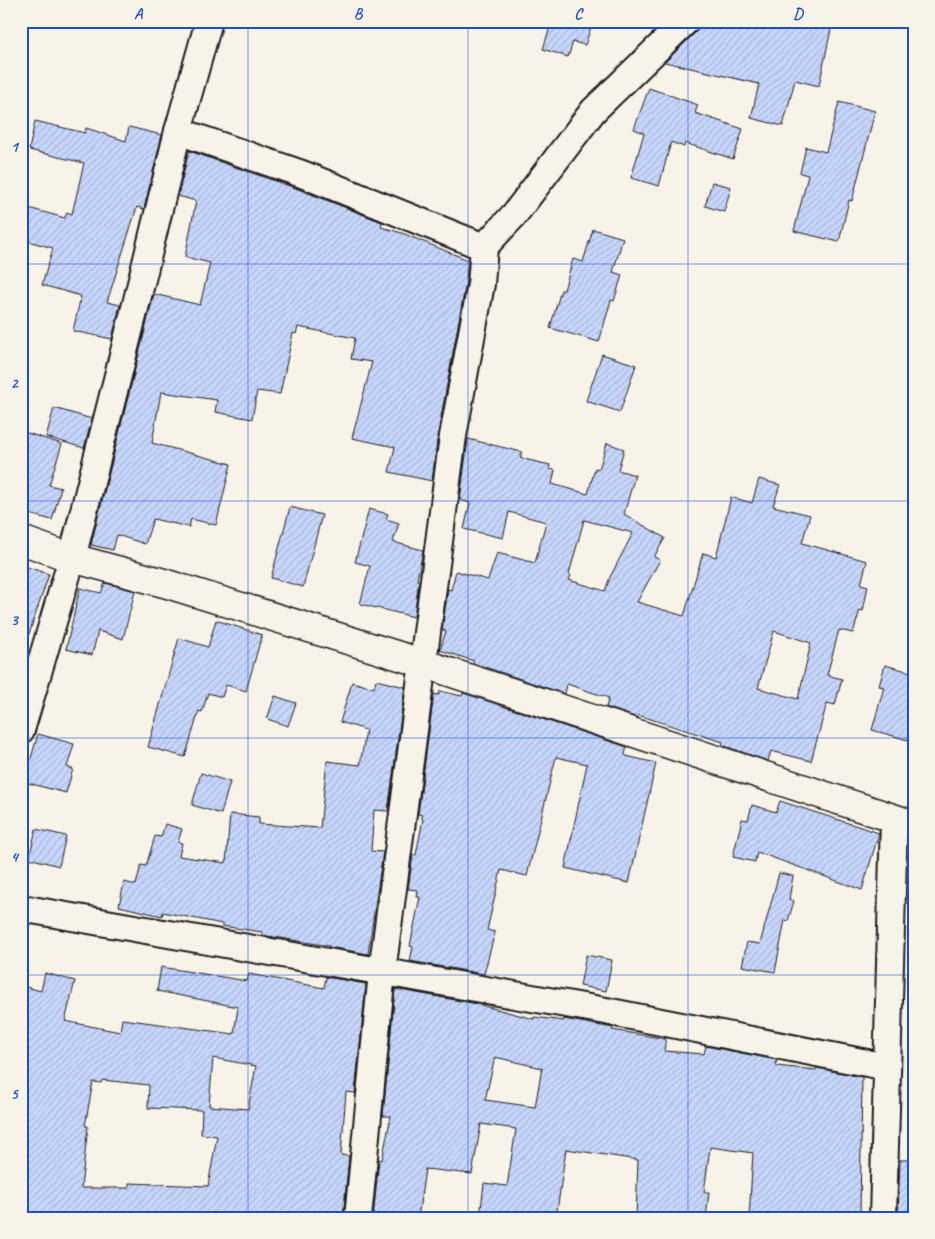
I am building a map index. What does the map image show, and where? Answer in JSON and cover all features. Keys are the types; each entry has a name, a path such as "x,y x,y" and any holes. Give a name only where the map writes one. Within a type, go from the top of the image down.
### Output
{"street":[{"path":"21,730 72,558 178,132 209,21"},
{"path":"358,1218 382,972 453,436 481,284 484,247 514,215 593,111 686,21"},
{"path":"178,132 302,174 484,247"},
{"path":"21,540 72,558 164,583 422,664 904,822 887,1067 883,1218"},
{"path":"21,908 606,1011 887,1067"}],"building":[{"path":"552,21 593,21 585,45 573,42 568,57 543,49"},
{"path":"701,21 793,21 831,29 819,86 795,80 783,126 751,118 759,84 665,62 696,32"},
{"path":"649,88 698,105 695,113 743,129 733,159 685,143 684,147 671,142 659,186 631,178 644,133 634,129"},
{"path":"839,102 875,111 852,201 849,200 839,242 794,231 808,175 800,173 806,147 826,152"},
{"path":"35,121 85,133 86,128 126,141 129,127 162,135 144,209 137,207 107,302 120,305 112,339 73,331 81,296 42,285 53,248 21,239 21,206 65,218 67,212 72,214 84,163 29,150"},
{"path":"189,151 298,189 382,222 381,227 402,233 468,260 466,282 438,433 432,481 389,472 395,447 352,438 372,362 351,359 355,338 298,327 296,334 293,333 280,394 257,391 252,419 215,412 217,400 161,392 152,443 231,464 216,525 191,519 189,527 153,519 145,544 117,535 113,550 91,545 154,294 200,305 210,263 185,257 196,201 178,196"},
{"path":"712,182 731,187 724,212 705,206"},
{"path":"593,229 623,238 613,272 622,275 614,301 611,300 599,342 550,328 561,290 564,290 573,259 583,262"},
{"path":"602,354 636,365 620,412 586,401"},
{"path":"54,408 92,419 84,448 46,437"},
{"path":"21,431 62,444 49,485 61,488 52,520 21,512"},
{"path":"468,439 522,452 520,458 550,465 549,469 555,470 552,484 588,494 595,468 599,469 607,443 624,449 618,470 635,475 624,514 665,538 654,557 660,560 637,602 684,616 703,553 716,557 731,497 752,503 759,479 780,485 773,506 810,515 802,543 867,561 861,584 868,586 863,611 860,610 853,633 839,630 827,675 842,679 835,705 827,703 811,761 771,751 768,761 722,745 723,742 638,715 638,718 606,707 609,698 567,684 565,694 440,650 446,631 442,630 448,589 451,590 456,571 488,580 497,553 535,563 546,522 509,512 503,538 464,529 470,503 460,500","holes":["584,520 633,533 610,577 605,591 569,580","774,631 811,643 798,699 758,688"]},
{"path":"290,507 322,515 303,587 271,578"},
{"path":"369,509 388,514 386,519 399,523 393,542 423,550 417,580 419,581 414,617 360,604 370,566 355,562"},
{"path":"21,565 49,574 25,646 21,646"},
{"path":"105,583 135,591 123,639 98,631 92,655 66,649 80,588 101,593"},
{"path":"216,620 262,635 246,691 226,685 222,697 208,693 202,712 199,711 185,757 148,747 179,638 208,647"},
{"path":"885,665 914,673 914,733 910,732 908,740 872,730 884,687 879,686"},
{"path":"376,680 405,687 388,811 374,810 371,851 383,852 368,954 262,935 262,932 222,926 222,924 163,912 162,916 119,906 124,882 136,885 141,865 146,866 155,836 161,837 165,824 182,829 178,842 182,843 179,856 226,863 230,814 259,817 259,824 320,828 327,761 360,765 366,730 340,722 352,682 374,688"},
{"path":"440,691 462,696 463,693 627,747 626,756 656,763 629,883 565,868 587,764 556,757 527,876 501,870 487,930 495,932 484,974 410,961 413,947 410,946 420,897 417,897 418,890 408,889 413,855 416,855 423,819 422,815 418,814 434,694 439,695"},
{"path":"275,696 296,703 288,726 267,719"},
{"path":"38,734 74,744 67,767 73,769 66,793 24,782"},
{"path":"201,773 230,782 221,814 192,805"},
{"path":"780,801 879,833 862,890 757,852 755,862 733,857 742,819 748,820 752,805 776,812"},
{"path":"36,829 66,836 59,866 29,858"},
{"path":"779,873 793,876 789,899 794,901 788,921 785,920 775,972 742,966 747,942 760,944"},
{"path":"586,955 612,960 606,991 580,986"},
{"path":"161,967 247,981 249,974 324,988 326,977 366,984 355,1093 346,1092 341,1155 349,1156 343,1218 165,1218 111,1216 111,1218 21,1218 21,1006 26,987 41,991 45,973 75,981 65,1021 120,1032 122,1019 234,1034 238,1007 157,991","holes":["213,1058 256,1066 248,1109 209,1106","102,1080 149,1085 148,1108 202,1110 201,1134 217,1136 208,1186 129,1183 129,1188 81,1188 88,1126 85,1126 93,1082 101,1083"]},
{"path":"395,989 477,1004 534,1019 534,1017 564,1021 564,1019 613,1028 612,1030 666,1039 664,1051 704,1054 706,1046 777,1060 776,1066 816,1070 817,1068 862,1077 860,1215 786,1215 786,1218 749,1218 753,1153 710,1147 704,1192 709,1192 706,1218 636,1218 638,1160 566,1149 556,1218 480,1218 484,1183 507,1186 516,1129 481,1124 472,1174 425,1169 418,1218 389,1215 389,1218 373,1218 379,1159 382,1160 391,1116 383,1116","holes":["495,1057 542,1068 535,1107 485,1100"]},
{"path":"900,1160 914,1160 914,1212 898,1212"}]}
